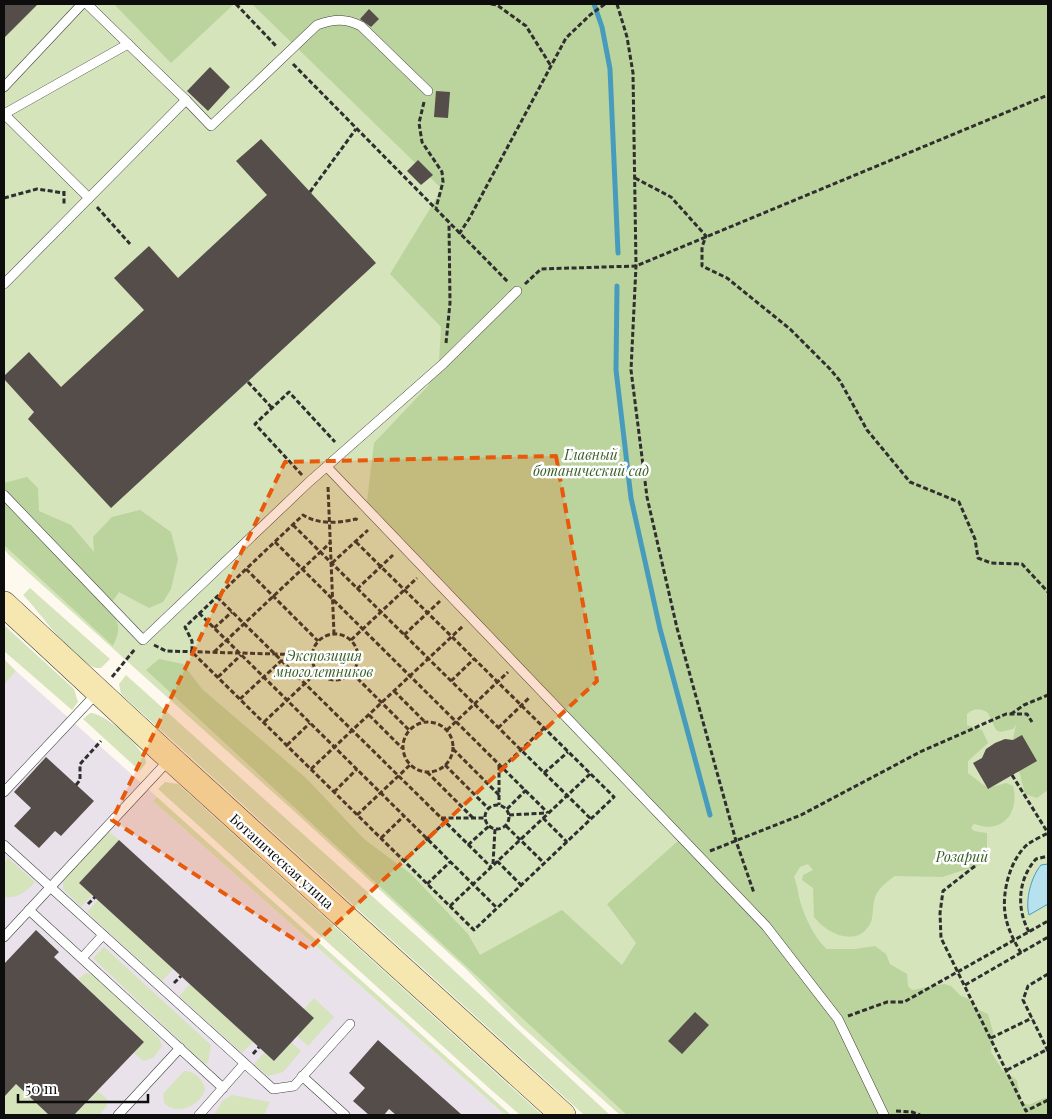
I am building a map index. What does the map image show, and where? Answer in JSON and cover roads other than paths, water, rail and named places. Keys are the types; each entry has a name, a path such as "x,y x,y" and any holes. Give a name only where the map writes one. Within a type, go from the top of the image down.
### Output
{"main road":[{"name":"Ботаническая улица","path":"4,604 170,758 563,1115"}],"lane":[{"path":"4,87 82,4"},
{"path":"87,4 211,126 317,25 334,19 350,21 361,26 428,90"},
{"path":"89,198 4,114 128,44"},
{"path":"4,284 186,100"},
{"path":"4,495 144,640 309,482 444,364 517,291"},
{"path":"327,467 766,926 838,1020 884,1115"},
{"path":"4,792 98,692"},
{"path":"4,937 170,758"},
{"path":"5,847 273,1089 294,1086 350,1024"},
{"path":"29,910 223,1088"},
{"path":"82,958 103,935"},
{"path":"118,1115 180,1048"},
{"path":"199,1115 244,1064"},
{"path":"302,1076 345,1115"}],"water":[{"path":"1048,864 1048,904 1029,915 1028,896 1032,882 1041,865"}],"waterway":[{"path":"594,4 602,27 610,69 618,253"},
{"path":"617,286 616,370 631,498 660,629 710,815"}],"park label":[{"name":"Главный ботанический сад","path":"591,462"},
{"name":"Экспозиция многолетников","path":"324,664"},
{"name":"Розарий","path":"962,856"}]}
